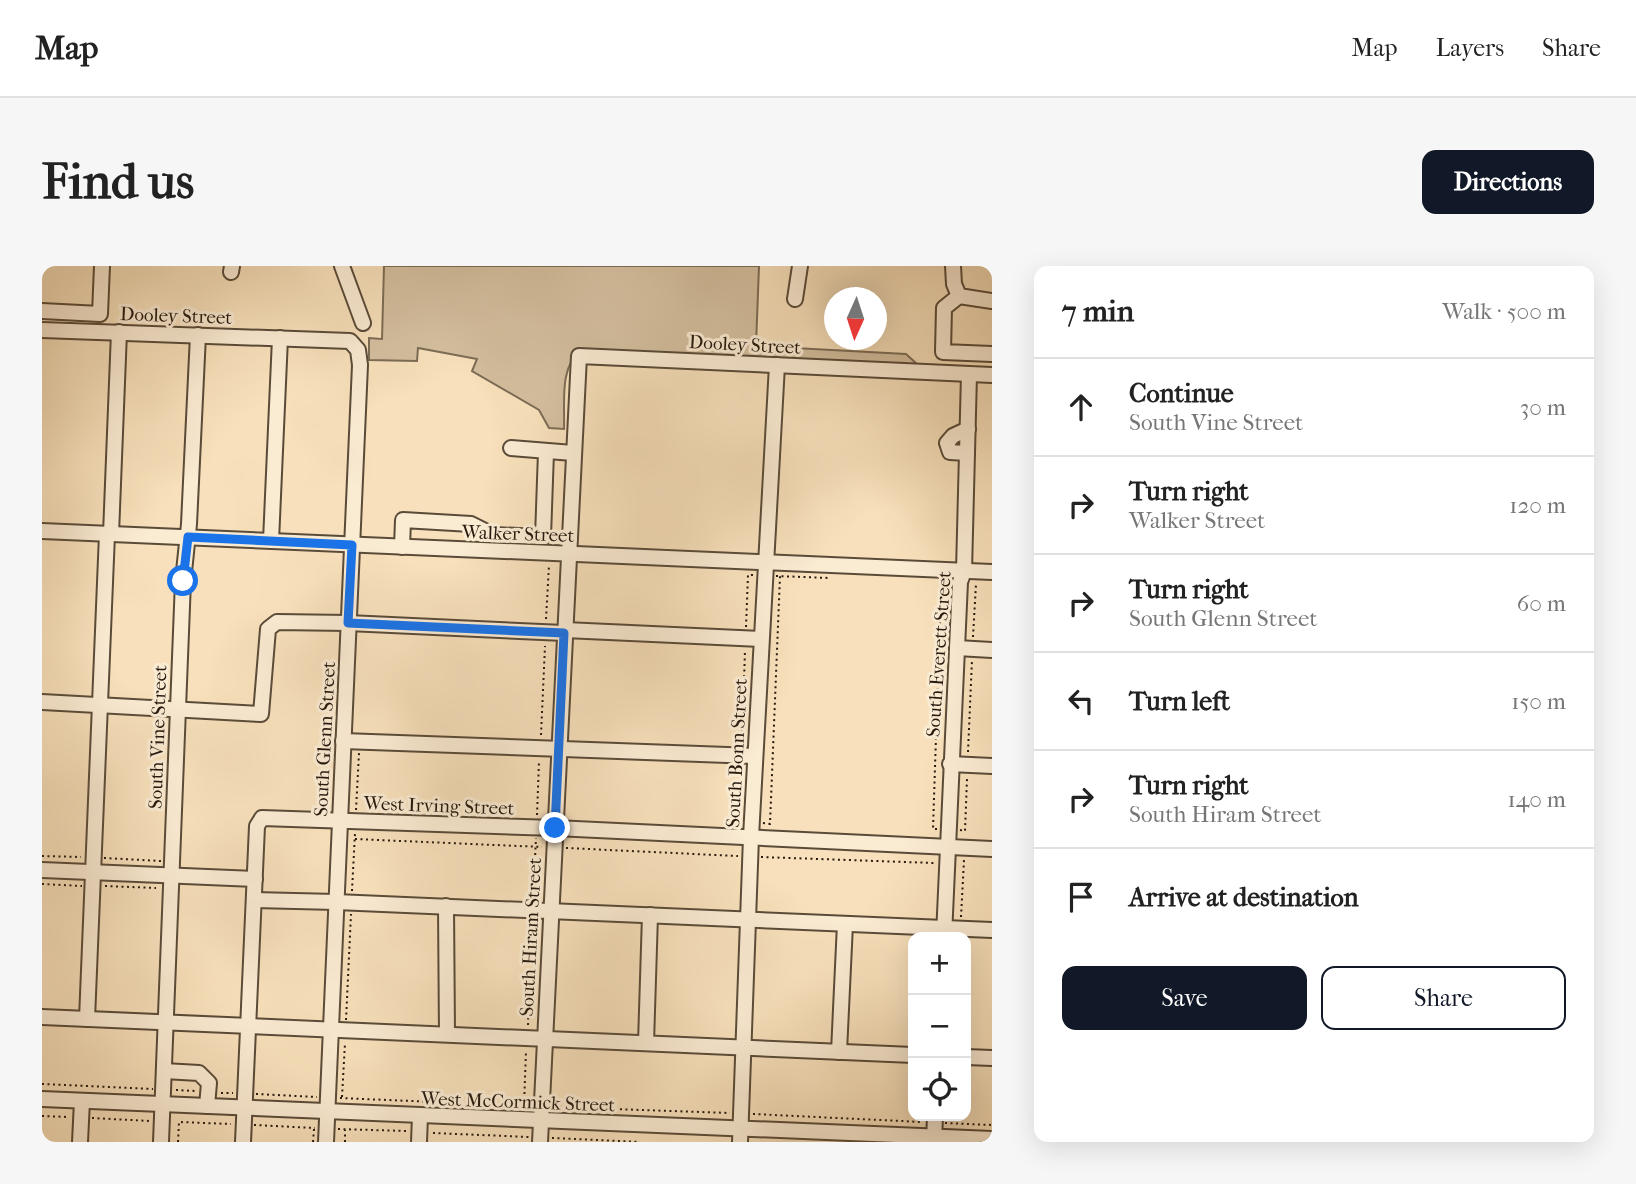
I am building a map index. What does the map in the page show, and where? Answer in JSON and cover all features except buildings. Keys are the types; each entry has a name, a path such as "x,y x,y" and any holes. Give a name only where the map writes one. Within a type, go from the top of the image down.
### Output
{"street":[{"path":"42,311 100,314 102,266"},
{"path":"342,266 363,323"},
{"path":"795,299 800,266"},
{"path":"953,266 954,284 959,296"},
{"path":"992,301 959,296 944,308 943,352 992,354"},
{"name":"Dooley Street","path":"42,330 350,341"},
{"path":"87,1018 119,332"},
{"name":"South Vine Street","path":"161,1142 183,581 188,537 198,335"},
{"path":"271,541 280,338"},
{"name":"South Glenn Street","path":"327,1135 328,1104 338,1030 336,902 360,365 358,350 350,341"},
{"name":"Dooley Street","path":"579,356 992,375"},
{"name":"South Hiram Street","path":"541,1140 579,356"},
{"name":"South Bonn Street","path":"741,1135 750,857 777,365"},
{"name":"South Everett Street","path":"944,932 960,582 964,571 969,374"},
{"path":"511,448 573,453"},
{"path":"401,547 403,520 471,524 493,535 543,537 546,452"},
{"path":"545,477 572,478"},
{"path":"543,528 570,529"},
{"name":"Walker Street","path":"42,531 992,572"},
{"path":"484,551 485,531"},
{"path":"42,702 261,714 268,629 277,622 761,639"},
{"path":"957,648 992,650"},
{"path":"343,741 755,756"},
{"path":"950,764 992,766"},
{"name":"West Irving Street","path":"254,879 257,826 262,818 555,828 992,849"},
{"path":"42,870 254,879 243,1142"},
{"path":"254,900 845,924 933,932"},
{"path":"446,906 447,1034"},
{"path":"646,1043 650,915"},
{"path":"839,1052 845,924"},
{"path":"948,932 960,929 992,930"},
{"path":"42,1017 908,1055"},
{"path":"971,1057 992,1058"},
{"path":"164,1071 199,1073 209,1083 208,1099"},
{"name":"West McCormick Street","path":"42,1099 82,1101 163,1097 328,1104 420,1116 741,1135 934,1129 992,1139"},
{"path":"80,1142 82,1101"},
{"path":"419,1137 420,1116"}],"path":[{"path":"359,752 352,902 338,1030 342,1098 741,1114 934,1129 952,1123 992,1125"},
{"path":"960,929 965,831"},
{"path":"355,839 963,864"},
{"path":"42,1084 163,1097 328,1104"},
{"path":"42,1116 314,1128 313,1142"},
{"path":"178,1142 179,1122"},
{"path":"327,1135 345,1129 419,1137 520,1136 541,1140 640,1142"},
{"path":"345,1129 345,1142"},
{"path":"520,1136 520,1142"}],"shaded area":[{"path":"384,266 759,266 756,346 906,354 918,365 581,350 574,357 566,376 564,429 549,428 539,410 472,371 477,359 418,348 417,361 369,360 369,338 382,339"}],"route":[{"path":"183,581 188,537 352,545 348,623 564,633 555,828"}]}
